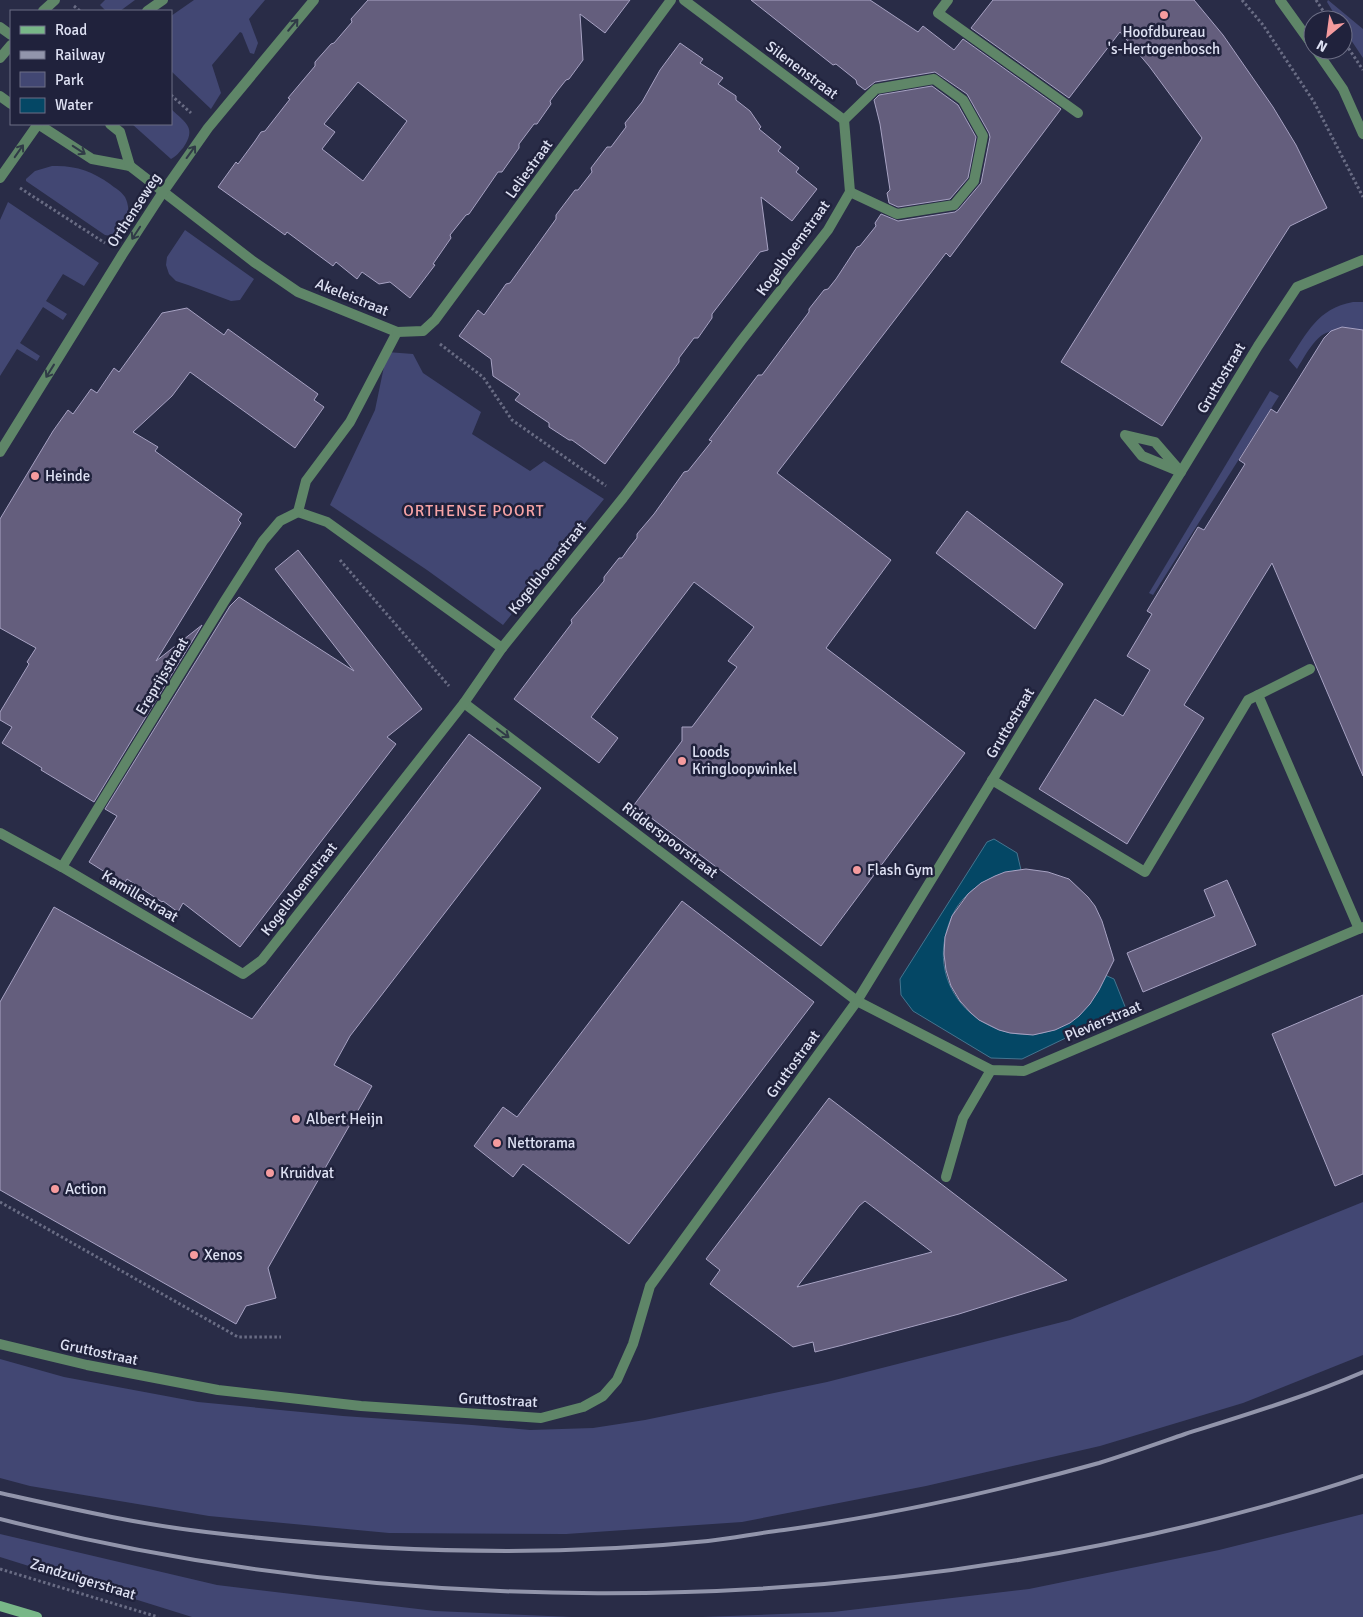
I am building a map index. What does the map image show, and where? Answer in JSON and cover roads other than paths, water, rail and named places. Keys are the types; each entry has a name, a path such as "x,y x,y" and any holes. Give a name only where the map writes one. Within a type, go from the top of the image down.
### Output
{"main road":[{"path":"0,1606 37,1617"}],"street":[{"path":"44,10 55,0"},
{"path":"148,10 163,0"},
{"name":"Orthenseweg","path":"0,452 163,192 208,128 314,0"},
{"name":"Leliestraat","path":"397,332 423,331 436,320 670,0"},
{"name":"Silenenstraat","path":"684,0 844,120 850,192"},
{"path":"948,0 938,13 1078,113"},
{"path":"1280,0 1303,32"},
{"path":"0,58 10,45"},
{"path":"1323,60 1343,89 1363,134"},
{"path":"844,120 876,89 934,79 963,100 983,136 974,181 954,205 897,214 850,192"},
{"path":"1,177 37,125"},
{"name":"Akeleistraat","path":"40,125 92,159 130,166 254,262 298,292 397,332 350,422 306,481 298,512"},
{"path":"111,125 120,132 130,166"},
{"name":"Kogelbloemstraat","path":"262,960 464,703 502,648 623,498 741,341 828,230 850,192"},
{"name":"Gruttostraat","path":"0,1344 87,1366 218,1390 361,1406 541,1418 583,1407 603,1396 617,1380 633,1344 650,1286 857,1001 1253,354 1297,287 1363,260"},
{"path":"1125,435 1156,442 1181,472 1142,456 1125,435"},
{"path":"298,512 327,522 502,648"},
{"name":"Ereprijsstraat","path":"62,867 219,611 264,542 280,521 298,512"},
{"path":"992,780 1145,872 1248,700 1310,669"},
{"path":"1258,695 1361,928"},
{"name":"Ridderspoorstraat","path":"464,703 857,1001"},
{"name":"Kamillestraat","path":"0,833 62,867 243,974 262,960"},
{"name":"Plevierstraat","path":"857,1001 991,1070 1024,1071 1361,928"},
{"path":"946,1177 963,1118 991,1070"}],"water":[{"path":"994,839 1017,853 1021,870 991,879 981,884 965,897 953,914 943,952 949,984 967,1010 993,1027 1024,1034 1055,1029 1083,1010 1105,975 1114,979 1126,1009 1022,1059 991,1058 913,1011 901,995 900,979 987,842"}],"railway":[{"path":"0,1493 154,1525 268,1539 331,1544 394,1548 520,1551 583,1550 708,1541 903,1510 1060,1474 1110,1460 1275,1405 1363,1372"},
{"path":"0,1519 146,1551 295,1574 446,1588 598,1593 750,1589 901,1576 1050,1555 1196,1524 1322,1490 1363,1476"}],"place":[{"name":"Hoofdbureau 's-Hertogenbosch","path":"1164,15"},
{"name":"Heinde","path":"35,476"},
{"name":"Loods Kringloopwinkel","path":"682,761"},
{"name":"Flash Gym","path":"857,870"},
{"name":"Albert Heijn","path":"296,1119"},
{"name":"Nettorama","path":"497,1143"},
{"name":"Kruidvat","path":"270,1173"},
{"name":"Action","path":"55,1189"},
{"name":"Xenos","path":"194,1255"}],"district":[{"name":"ORTHENSE POORT","path":"474,511"}]}
